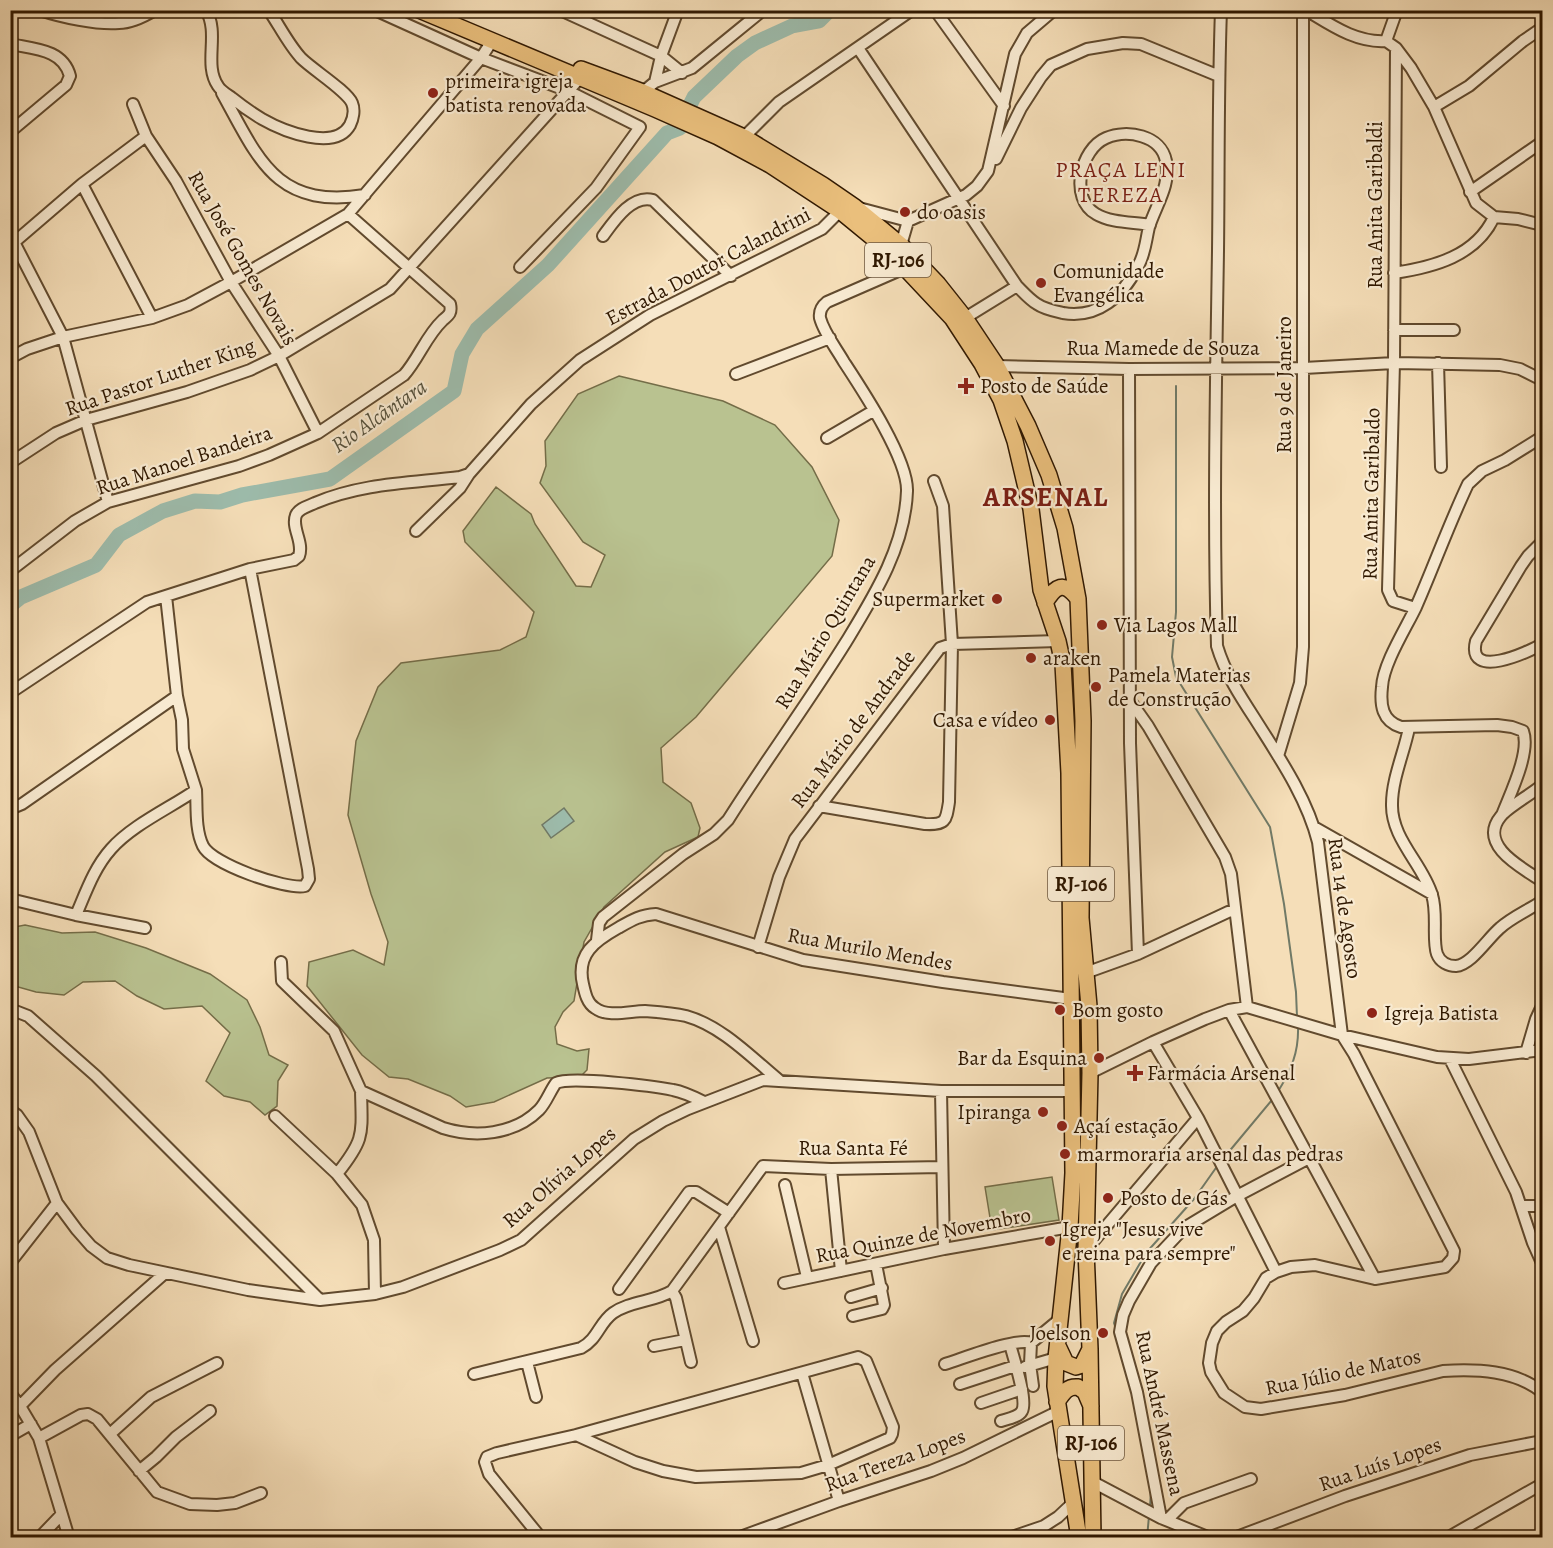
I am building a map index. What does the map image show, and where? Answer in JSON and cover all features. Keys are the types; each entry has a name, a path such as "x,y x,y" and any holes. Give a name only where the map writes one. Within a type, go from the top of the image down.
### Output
{"highway":[{"name":"RJ-106","path":"419,10 579,79 658,104 720,132 770,165 848,209 902,244 965,318 997,366 1028,426 1049,475 1065,528 1078,599 1083,722 1081,918 1088,972 1090,1073 1086,1250 1093,1538"},
{"name":"RJ-106","path":"445,10 560,61 649,87 658,104"},
{"name":"RJ-106","path":"720,132 744,137 788,162 848,209 869,234 905,268 952,318 982,364 1001,400 1016,441 1026,482 1038,573 1058,641 1066,698 1073,1091 1070,1227 1055,1386 1080,1538"},
{"path":"1045,603 1053,591 1062,587 1070,590 1078,599"},
{"path":"1057,1352 1066,1363 1076,1367 1082,1365 1090,1349"},
{"path":"1058,1406 1063,1392 1075,1387 1085,1392 1091,1406"}],"street":[{"path":"40,10 85,20 120,24 146,16 155,10"},
{"path":"206,10 213,35 212,69 219,87 259,158 289,188 305,194 341,198 364,195"},
{"path":"560,10 661,56 682,73"},
{"path":"649,87 678,10"},
{"path":"649,87 682,73 708,57 763,10"},
{"path":"744,137 778,102 912,10"},
{"path":"935,10 1004,106"},
{"path":"988,171 1015,54 1027,33 1054,10"},
{"name":"Rua 14 de Agosto","path":"1221,10 1216,368 1217,646 1229,678 1278,756 1314,827 1318,842 1342,1035 1452,1244 1453,1258 1445,1267 1375,1279"},
{"path":"1305,10 1361,39 1372,42 1388,38"},
{"name":"Rua 9 de Janeiro","path":"1278,756 1296,698 1302,668 1305,10"},
{"path":"1388,38 1397,10"},
{"path":"219,87 264,120 295,133 331,139 343,134 350,125 354,113 352,103 342,91 300,56 270,12"},
{"path":"379,12 481,58 568,91 640,127 596,188 520,267"},
{"path":"1434,107 1469,86 1542,28"},
{"path":"1388,38 1411,68 1434,107 1476,203 1494,217 1518,219 1542,225"},
{"path":"10,358 27,349 63,337 152,318 188,305 348,214 481,58 492,41"},
{"path":"848,209 908,221 966,195 988,171 1021,108 1041,77 1051,65 1067,57 1105,45 1123,42 1141,44 1219,76"},
{"path":"10,44 51,52 63,60 70,76 69,81 10,132"},
{"path":"858,48 1017,286 1037,304 1052,311 1070,314 1098,309 1113,301 1140,265 1150,225 1167,176 1166,159 1157,144 1142,136 1127,133 1106,138 1096,145 1085,159 1080,189 1086,206 1096,214 1111,219 1150,225"},
{"name":"Rua Anita Garibaldi","path":"1394,363 1396,48"},
{"name":"Rua Pastor Luther King","path":"10,464 56,433 86,420 188,392 250,370 279,356 370,303 390,289 579,79"},
{"name":"Rua José Gomes Novais","path":"133,104 146,136 176,181 231,282 279,356 318,433"},
{"path":"108,502 63,337 12,244 82,184 146,136"},
{"path":"1470,192 1542,142"},
{"path":"82,184 152,318"},
{"path":"603,236 615,220 635,202 653,200 731,276"},
{"name":"Estrada Doutor Calandrini","path":"416,531 460,488 469,474 531,404 580,360 650,315 822,229 848,209"},
{"path":"348,214 410,267"},
{"path":"1394,273 1418,270 1449,259 1471,247 1484,235 1494,217"},
{"path":"902,244 908,221"},
{"name":"Rua Manoel Bandeira","path":"10,571 75,521 108,502 239,466 269,455 318,433 404,375 414,364 433,331 451,312 450,304 443,296 410,267"},
{"name":"Rua Mário Quintana","path":"780,1081 707,1024 669,1013 643,1011 609,1013 594,1008 588,1001 581,975 582,964 587,952 597,940 598,928 603,917 683,854 714,834 728,820 819,685 884,575 903,520 907,484 904,468 820,318 822,307 826,302 905,268"},
{"path":"965,318 1017,286"},
{"path":"1394,330 1454,330"},
{"path":"736,374 830,338"},
{"name":"Rua Anita Garibaldo","path":"1394,363 1388,590 1393,601 1415,608"},
{"path":"1438,363 1441,467"},
{"name":"Rua Mamede de Souza","path":"997,366 1129,369 1304,368 1438,363 1500,365 1520,369 1542,380"},
{"path":"1129,369 1130,699 1138,954"},
{"path":"827,438 873,411"},
{"path":"1542,437 1482,471 1468,484 1415,608 1387,666 1382,685 1383,711 1394,725 1409,728 1497,725 1523,730 1526,739 1522,757 1502,815 1495,828 1495,841 1510,858 1542,881"},
{"path":"10,693 147,602 250,569 294,560 299,556 301,546 296,516 304,508 356,489 469,474"},
{"path":"819,806 925,824 942,824 946,820 949,802 952,644 943,506 934,482"},
{"path":"1542,542 1521,566 1474,648 1480,659 1496,661 1527,652 1542,644"},
{"path":"166,596 177,696 182,720 183,749 196,790 203,847 211,855 243,872 295,887 305,886 309,879 308,869 250,569"},
{"path":"952,644 1058,641"},
{"name":"Rua Mário de Andrade","path":"758,947 788,851 819,806 940,648 952,644"},
{"path":"10,808 22,804 177,696"},
{"path":"1130,699 1225,856 1231,874 1247,1007"},
{"path":"1409,728 1392,805 1396,826 1432,894 1437,955 1444,963 1456,966 1467,962 1500,927 1542,901"},
{"path":"1502,815 1542,785"},
{"path":"76,915 92,877 110,850 123,838 196,790"},
{"path":"1314,827 1432,894"},
{"path":"10,899 145,928"},
{"path":"1088,972 1138,954 1235,910"},
{"name":"Rua Murilo Mendes","path":"597,940 643,915 657,914 803,960 1071,999"},
{"path":"281,962 282,981 334,1031 361,1091 362,1126 358,1144 337,1174"},
{"path":"1526,1053 1542,1006"},
{"path":"1090,1073 1153,1042 1229,1010 1247,1007 1342,1035 1450,1059 1542,1050"},
{"path":"14,1010 28,1016 47,1031 96,1076 320,1300"},
{"path":"1229,1010 1375,1279"},
{"path":"1153,1042 1198,1118 1276,1272 1291,1267 1315,1266 1375,1279"},
{"path":"1450,1059 1522,1206 1533,1243 1542,1263"},
{"path":"361,1091 454,1131 507,1130 520,1124 539,1110 556,1083 566,1080 586,1080 673,1090 704,1102"},
{"name":"Rua Olívia Lopes","path":"10,1110 17,1115 29,1132 57,1203 76,1230 91,1246 107,1258 129,1265 248,1290 320,1300 375,1294 413,1283 500,1250 520,1240 634,1139 663,1121 704,1102 763,1080 941,1091 1073,1091"},
{"path":"941,1091 944,1248"},
{"path":"275,1116 337,1174 363,1205 374,1240 375,1294"},
{"path":"1086,1250 1198,1118"},
{"name":"Rua André Massena","path":"1161,1517 1137,1392 1122,1343 1120,1332 1123,1315 1140,1280 1165,1246 1184,1228 1237,1196 1310,1158"},
{"name":"Rua Santa Fé","path":"729,1213 764,1166 942,1167"},
{"path":"831,1168 841,1270"},
{"path":"785,1185 807,1278"},
{"path":"474,1374 581,1348 591,1342 613,1314 672,1291 729,1213 696,1191 689,1192 618,1289"},
{"path":"10,1263 57,1203"},
{"path":"1522,1206 1542,1206"},
{"path":"719,1227 753,1341"},
{"name":"Rua Quinze de Novembro","path":"784,1283 944,1248 1070,1227"},
{"path":"853,1316 882,1309 885,1302 876,1264"},
{"name":"Rua Júlio de Matos","path":"1276,1272 1266,1278 1243,1311 1221,1326 1212,1343 1209,1363 1214,1378 1224,1393 1245,1407 1273,1409 1454,1370 1495,1372 1516,1378 1542,1392"},
{"path":"20,1406 56,1370 165,1273"},
{"path":"851,1297 882,1288"},
{"path":"672,1291 676,1298 691,1362"},
{"path":"1033,1386 1030,1364 1031,1343 1060,1319"},
{"path":"654,1346 685,1340"},
{"path":"945,1364 1010,1344 1026,1341 1031,1343"},
{"path":"1001,1421 1021,1413 1023,1406 1022,1389 1010,1344"},
{"path":"960,1384 1030,1364 1057,1352"},
{"path":"541,1538 489,1474 485,1462 488,1457 855,1358 863,1358 866,1361 893,1427 890,1438 828,1465 801,1473 707,1477 681,1476 635,1462 576,1435"},
{"path":"527,1362 536,1397"},
{"path":"110,1434 151,1397 217,1363"},
{"path":"802,1373 839,1501"},
{"path":"981,1403 1022,1389"},
{"path":"10,1393 39,1438 69,1538"},
{"name":"Rua Tereza Lopes","path":"740,1537 942,1467 1058,1406"},
{"path":"140,1471 176,1437 210,1411"},
{"path":"39,1438 81,1415 88,1414 97,1419 157,1492 190,1504 217,1505 235,1503 261,1493"},
{"path":"10,1436 32,1424"},
{"name":"Rua Luís Lopes","path":"1234,1538 1345,1496 1470,1455 1542,1441"},
{"path":"1161,1517 1184,1503 1251,1479"},
{"path":"1091,1481 1138,1506 1210,1538"},
{"path":"1447,1538 1542,1484"},
{"path":"1009,1538 1053,1520 1074,1502"},
{"path":"39,1538 61,1515"}],"green space":[{"path":"619,376 723,401 775,425 812,467 839,520 832,556 696,717 661,748 663,782 691,803 700,828 698,837 665,852 604,907 584,942 574,1001 563,1012 555,1027 557,1044 577,1051 589,1049 587,1070 580,1077 547,1078 494,1102 466,1107 450,1096 408,1079 389,1077 362,1055 307,986 309,962 353,950 384,965 388,942 348,815 356,741 378,687 401,663 500,650 526,637 534,612 465,542 463,531 496,487 531,514 535,524 576,586 591,587 605,555 583,542 540,483 546,466 545,441 578,394"},
{"path":"11,924 15,927 25,925 62,933 95,932 146,948 210,974 247,1000 260,1027 269,1055 288,1065 278,1081 277,1106 265,1115 250,1102 224,1096 206,1081 230,1033 202,1006 164,1009 137,996 115,981 83,982 64,995 36,992 11,985"},
{"path":"1052,1177 1059,1220 992,1230 985,1187"}],"shaded area":[{"path":"564,808 574,821 551,838 542,825"}],"waterway":[{"name":"Rio Alcântara","path":"691,103 694,97 737,56 755,43 792,26 819,21 830,10"},
{"name":"Rio Alcântara","path":"10,606 21,597 96,565 119,535 163,511 195,501 220,502 242,495 330,479 454,391 462,354 477,329 548,265 667,133 680,128"},
{"path":"1176,386 1176,612 1172,657 1176,677 1270,827 1284,904 1296,992 1297,1017"},
{"path":"1277,1093 1293,1061 1298,1026"},
{"path":"1222,1160 1272,1100"},
{"path":"1116,1329 1114,1323 1122,1294 1146,1253 1194,1199 1218,1165"},
{"path":"1150,1508 1151,1489"},
{"path":"1147,1538 1149,1516"}],"place":[{"name":"primeira igreja batista renovada","path":"433,93"},
{"name":"do oasis","path":"905,212"},
{"name":"Comunidade Evangélica","path":"1041,283"},
{"name":"Posto de Saúde","path":"966,386"},
{"name":"Supermarket","path":"997,599"},
{"name":"Via Lagos Mall","path":"1102,625"},
{"name":"araken","path":"1031,658"},
{"name":"Pamela Materias de Construção","path":"1096,687"},
{"name":"Casa e vídeo","path":"1050,720"},
{"name":"Bom gosto","path":"1060,1010"},
{"name":"Igreja Batista","path":"1372,1013"},
{"name":"Bar da Esquina","path":"1099,1058"},
{"name":"Farmácia Arsenal","path":"1135,1073"},
{"name":"Ipiranga","path":"1043,1112"},
{"name":"Açaí estação","path":"1062,1126"},
{"name":"marmoraria arsenal das pedras","path":"1065,1154"},
{"name":"Posto de Gás","path":"1108,1198"},
{"name":"Igreja \"Jesus vive e reina para sempre\"","path":"1050,1241"},
{"name":"Joelson","path":"1103,1333"}],"district":[{"name":"PRAÇA LENI TEREZA","path":"1121,182"},
{"name":"ARSENAL","path":"1046,497"}]}
